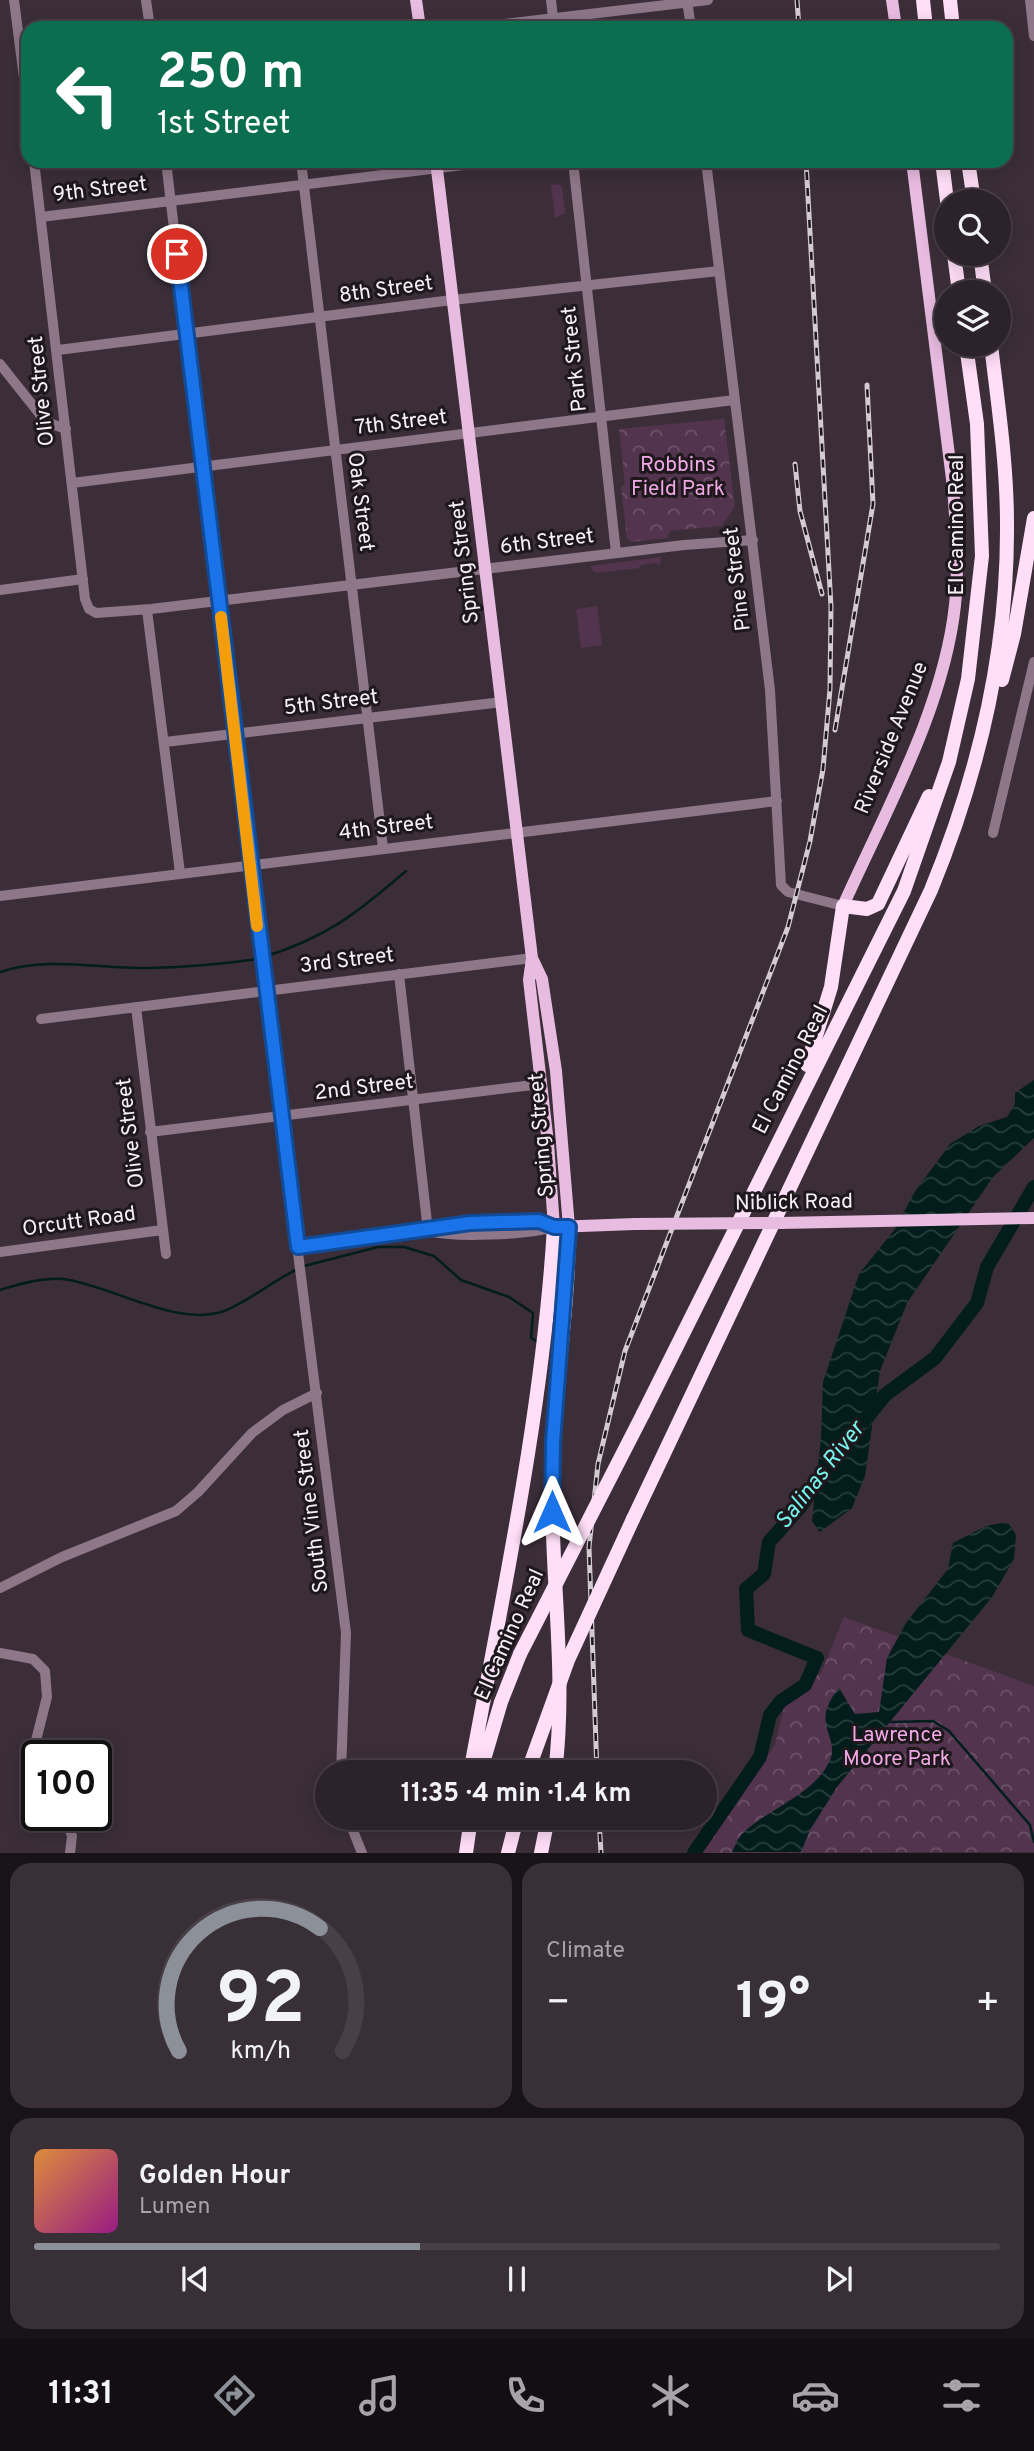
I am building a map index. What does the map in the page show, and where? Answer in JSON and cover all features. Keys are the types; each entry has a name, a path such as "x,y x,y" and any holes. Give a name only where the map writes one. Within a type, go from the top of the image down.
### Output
{"highway":[{"path":"923,0 925,21"},
{"path":"950,0 952,21"},
{"path":"943,168 946,189"},
{"path":"969,168 972,189"},
{"name":"El Camino Real","path":"484,1760 500,1702 520,1654 904,891 949,762 968,679 982,556 977,424 968,357"},
{"path":"532,1760 568,1660 956,831 983,734 1002,635 1007,524 992,357"},
{"path":"983,734 996,704 1014,634 1034,518"},
{"path":"752,1195 819,1032 831,987 843,906 867,909 878,904 934,786 949,762"},
{"path":"472,1760 526,1450 561,1227"},
{"path":"556,1760 561,1705 552,1512 561,1227"},
{"path":"458,1853 461,1830"},
{"path":"466,1853 469,1830"},
{"path":"508,1853 514,1830"},
{"path":"541,1853 546,1830"}],"main road":[{"path":"416,0 419,21"},
{"path":"892,0 895,21"},
{"name":"Spring Street","path":"436,168 532,958 529,980 541,1084 561,1227"},
{"name":"Riverside Avenue","path":"843,906 923,725 949,641 955,606 957,536 953,487 913,168"},
{"name":"Spring Street","path":"532,958 542,979 558,1085 561,1227"},
{"name":"Niblick Road","path":"561,1227 1034,1218"}],"street":[{"path":"14,0 21,48"},
{"path":"146,0 149,21"},
{"path":"551,0 554,21"},
{"path":"560,21 708,0"},
{"path":"1030,0 1034,36"},
{"path":"687,1 690,21"},
{"name":"Olive Street","path":"35,168 83,579 87,605 96,612"},
{"name":"South Vine Street","path":"167,168 249,865 346,1633 341,1760"},
{"name":"Oak Street","path":"302,168 383,848"},
{"name":"9th Street","path":"41,216 415,168"},
{"name":"Park Street","path":"574,168 616,553"},
{"name":"Pine Street","path":"707,168 770,690 778,801 779,873 783,890 843,906"},
{"name":"8th Street","path":"58,350 452,300 719,271"},
{"path":"0,364 46,422 66,429"},
{"name":"7th Street","path":"72,482 734,400"},
{"name":"6th Street","path":"96,612 147,610 616,553 753,540"},
{"path":"0,590 83,579"},
{"path":"147,610 180,873"},
{"path":"993,833 1034,662"},
{"name":"5th Street","path":"165,742 502,702"},
{"name":"4th Street","path":"0,896 778,801"},
{"name":"3rd Street","path":"41,1019 532,958"},
{"path":"399,974 428,1231"},
{"name":"Olive Street","path":"136,1007 166,1254"},
{"name":"2nd Street","path":"150,1132 413,1102 541,1084"},
{"path":"298,1247 428,1231 443,1235 538,1232 561,1227"},
{"name":"Orcutt Road","path":"0,1252 162,1230"},
{"path":"0,1588 62,1557 176,1511 198,1493 252,1433 283,1410 317,1393"},
{"path":"0,1653 33,1659 45,1671 47,1697 36,1740"},
{"path":"353,1830 362,1853"},
{"path":"70,1831 70,1853"}],"green space":[{"path":"559,184 562,187 565,213 555,218 551,185"},
{"name":"Robbins Field Park","path":"724,419 735,507 721,526 670,531 667,538 631,542 627,538 621,487 625,484 619,429"},
{"path":"661,557 660,566 656,563 641,565 640,568 597,573 591,569 591,566"},
{"path":"597,606 602,645 581,648 576,609"},
{"name":"Lawrence Moore Park","path":"844,1617 1034,1686 1034,1852 702,1853 775,1745 785,1703 797,1689 821,1673"}],"water":[{"path":"1034,1080 1034,1138 993,1177 907,1303 880,1371 865,1476 852,1508 820,1532 812,1521 821,1438 823,1382 859,1274 895,1229 914,1193 950,1144 979,1126 1007,1117 1015,1104 1015,1093"},
{"path":"1009,1524 1016,1535 1014,1559 992,1597 837,1787 810,1830 801,1852 732,1852 742,1834 814,1783 823,1772 832,1751 826,1711 839,1688 855,1714 879,1712 887,1658 906,1623 948,1569 953,1543 986,1526"}],"waterway":[{"path":"264,957 306,941 340,923 406,871"},
{"path":"0,972 19,967 56,964 150,968 257,959"},
{"name":"Salinas River","path":"864,1421 885,1395 935,1358 977,1303 987,1267 1034,1187"},
{"path":"304,1266 378,1247 404,1247 434,1256 461,1280 509,1297 533,1313 531,1338 538,1342"},
{"path":"0,1290 39,1280 63,1279 165,1310 206,1315 233,1307 298,1269"},
{"name":"Salinas River","path":"694,1853 760,1757 770,1715 781,1701 805,1685 817,1658 748,1630 746,1589 764,1574 769,1542 801,1506 826,1470"},
{"path":"891,1722 933,1721 949,1731 1030,1825 1034,1842"}],"railway":[{"path":"797,0 798,21"},
{"path":"597,1760 589,1547 598,1464 625,1351 788,927 810,841 823,769 830,689 831,607 806,168"},
{"path":"835,730 873,504 867,385"},
{"path":"795,464 800,511 822,594"},
{"path":"600,1830 601,1853"}],"slow traffic":[{"path":"221,617 257,926"}],"route":[{"path":"177,254 252,889 298,1247 428,1231 443,1225 470,1223 539,1221 554,1227 569,1227 553,1442 552,1512"}]}
